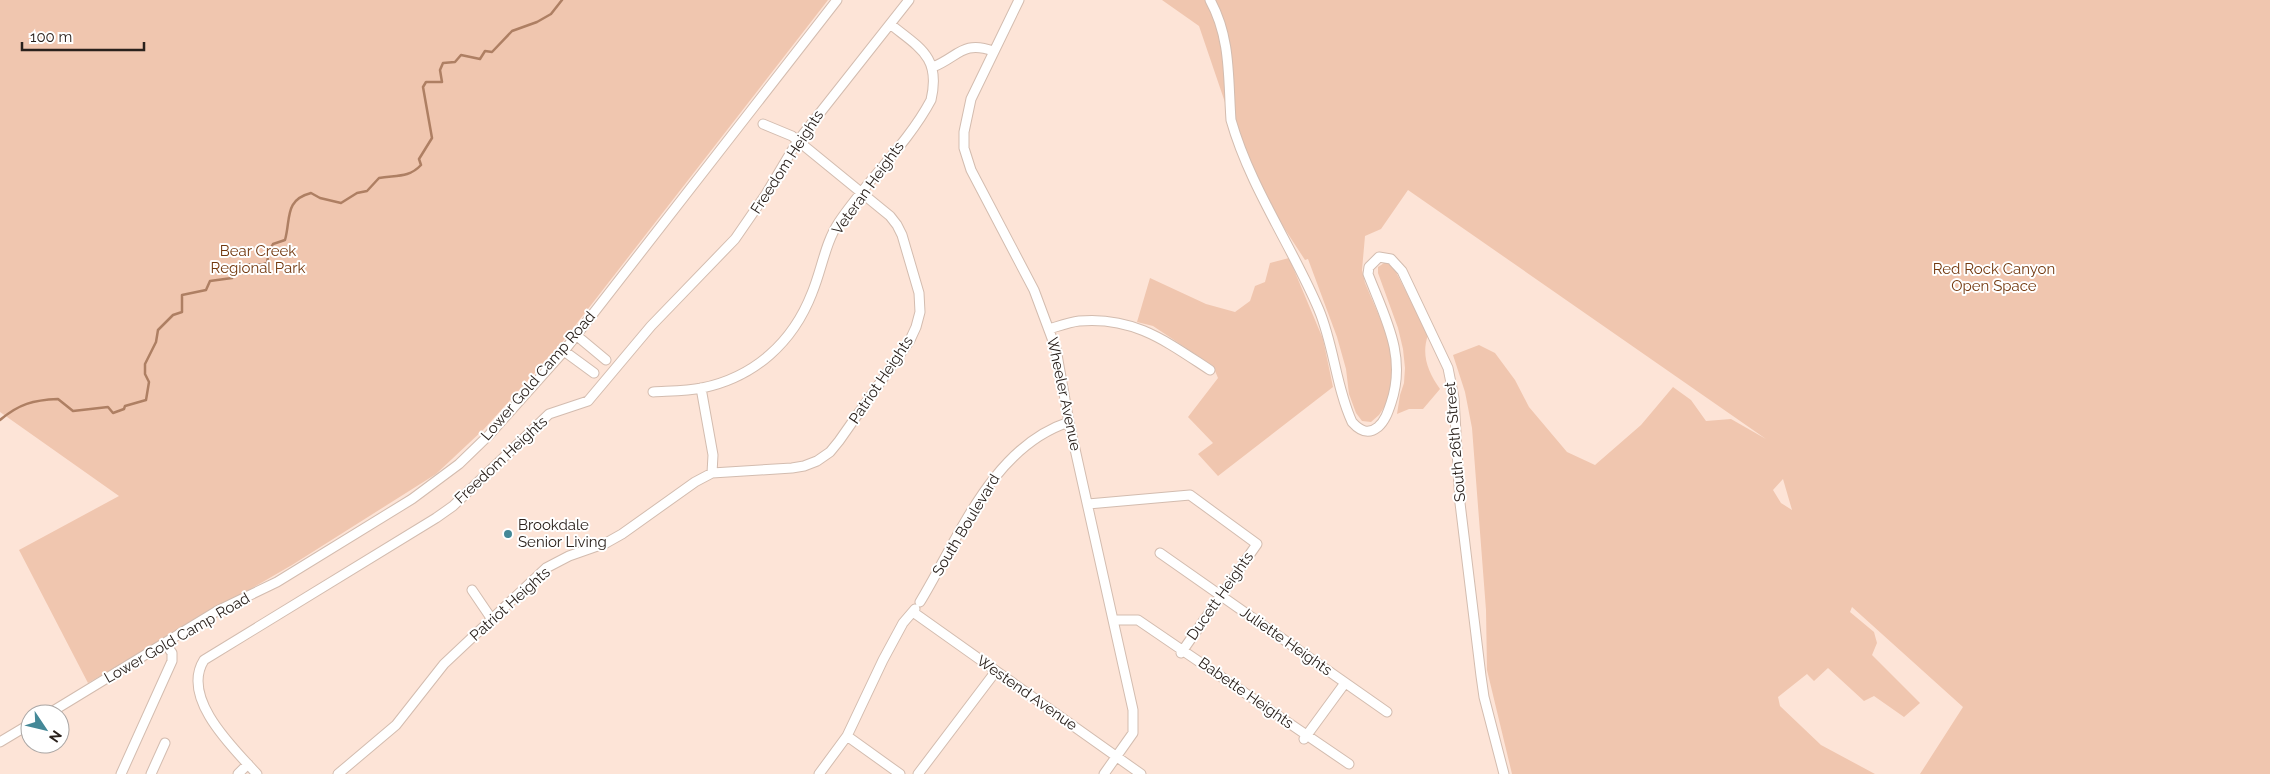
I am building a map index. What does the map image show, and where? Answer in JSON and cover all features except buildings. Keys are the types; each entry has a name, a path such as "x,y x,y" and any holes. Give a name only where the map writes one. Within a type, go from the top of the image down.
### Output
{"street":[{"name":"Lower Gold Camp Road","path":"64,704 217,611 277,582 412,499 459,464 489,435 564,351 836,0"},
{"name":"Freedom Heights","path":"245,761 221,735 202,699 199,669 204,660 453,506 549,414 588,402 650,326 735,239 758,206 797,142 909,0"},
{"name":"Wheeler Avenue","path":"1019,0 971,99 964,132 966,159 1034,290 1056,349 1070,422 1133,710 1133,733 1104,774"},
{"name":"South 26th Street","path":"1210,0 1227,46 1231,120 1234,132 1249,169 1320,313 1352,422 1365,432 1374,430 1382,423 1389,410 1397,379 1397,353 1368,274 1369,267 1379,257 1392,259 1402,271 1448,368 1454,398 1460,503 1484,698 1504,774"},
{"path":"890,24 916,46 933,67 946,62 958,51 976,47 993,51"},
{"name":"Veteran Heights","path":"653,392 701,388 724,382 760,364 784,341 796,326 807,305 833,232 926,110 935,84 933,67"},
{"name":"Patriot Heights","path":"338,774 396,725 444,664 546,568 569,556 606,543 622,534 712,472 804,466 817,461 830,452 910,340 920,312 919,293 902,235 890,216 792,136 763,124"},
{"path":"1050,329 1078,321 1109,322 1140,328 1162,339 1210,370"},
{"path":"564,351 590,370 602,357 576,335"},
{"path":"701,388 713,454 712,472"},
{"name":"South Boulevard","path":"818,774 847,736 903,623 916,607 969,516 999,470 1054,427 1070,422"},
{"name":"Ducett Heights","path":"1088,504 1190,495 1257,544 1182,651"},
{"name":"Juliette Heights","path":"1160,552 1387,712"},
{"path":"472,590 492,618"},
{"name":"Westend Avenue","path":"916,607 996,671 1140,774"},
{"name":"Babette Heights","path":"1113,620 1138,620 1306,737 1349,764"},
{"path":"121,774 172,661 172,653 165,643"},
{"path":"918,774 996,671"},
{"path":"1306,737 1345,683"},
{"path":"0,742 20,730"},
{"path":"847,736 900,774"},
{"path":"152,774 165,743"},
{"path":"238,774 245,761 257,774"}],"green space":[{"name":"Bear Creek Regional Park","path":"0,0 828,0 560,345 484,429 436,474 292,565 88,683 19,550 119,496 0,412"},
{"name":"Red Rock Canyon Open Space","path":"1162,0 2270,0 2270,774 1920,774 1963,707 1852,607 1850,612 1874,632 1877,643 1872,655 1920,703 1904,717 1874,696 1864,701 1828,668 1814,681 1807,674 1778,697 1780,706 1821,745 1875,774 1512,774 1487,670 1486,610 1472,428 1465,392 1453,355 1479,345 1495,353 1515,380 1529,407 1567,452 1595,465 1641,425 1673,387 1691,400 1706,421 1731,419 1766,439 1408,190 1381,229 1365,236 1362,270 1365,283 1392,346 1391,386 1387,403 1379,415 1371,422 1362,421 1356,413 1349,394 1346,369 1337,337 1308,259 1305,260 1262,194 1231,120 1199,26","holes":["1783,479 1792,510 1781,503 1773,490"]},
{"path":"1289,258 1323,339 1333,387 1218,476 1198,454 1213,443 1188,417 1218,378 1213,366 1153,326 1137,322 1150,278 1206,304 1235,312 1250,301 1255,286 1265,282 1270,263"},
{"path":"1387,261 1396,272 1428,335 1425,349 1427,363 1440,389 1423,409 1409,409 1397,414 1404,383 1405,368 1398,328 1378,273 1378,267"}],"waterway":[{"path":"0,420 20,407 41,400 58,399 73,411 108,407 113,413 124,409 125,406 146,400 149,382 145,374 145,364 156,342 158,330 173,315 182,312 182,295 206,290 210,281 232,278 245,265 262,265 267,263 269,251 273,244 285,240 292,205 302,196 311,193 320,198 341,203 357,193 367,191 379,178 407,174 416,169 421,165 419,159 432,138 423,87 426,82 442,82 440,70 443,63 455,62 461,55 480,59 485,51 492,52 512,31 537,22 551,14 562,0"}],"place":[{"name":"Brookdale Senior Living","path":"508,534"}]}
